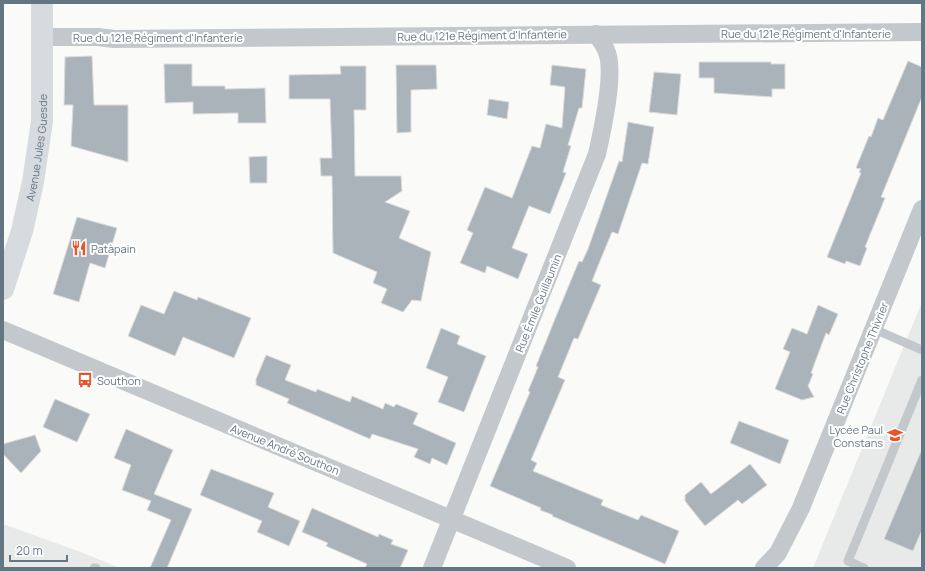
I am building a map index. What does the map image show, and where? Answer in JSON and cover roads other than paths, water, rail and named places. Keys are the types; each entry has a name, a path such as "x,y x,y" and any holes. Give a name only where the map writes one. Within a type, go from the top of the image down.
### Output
{"main road":[{"name":"Avenue Jules Guesde","path":"3,289 22,231 33,182 42,120 42,3"}],"street":[{"name":"Rue du 121e Régiment d'Infanterie","path":"42,37 98,36 114,39 922,32"},
{"name":"Rue Émile Guillaumin","path":"432,568 597,154 606,119 609,68 607,50 596,34"},
{"name":"Rue Christophe Thivrier","path":"764,568 778,553 801,508 922,209"},
{"name":"Avenue André Southon","path":"3,330 566,568"}],"lane":[{"path":"874,329 922,350"},
{"path":"864,568 848,561 922,380"}],"place":[{"name":"Patàpain","path":"79,248"},
{"name":"Southon","path":"85,380"},
{"name":"Lycée Paul Constans","path":"895,435"}]}
